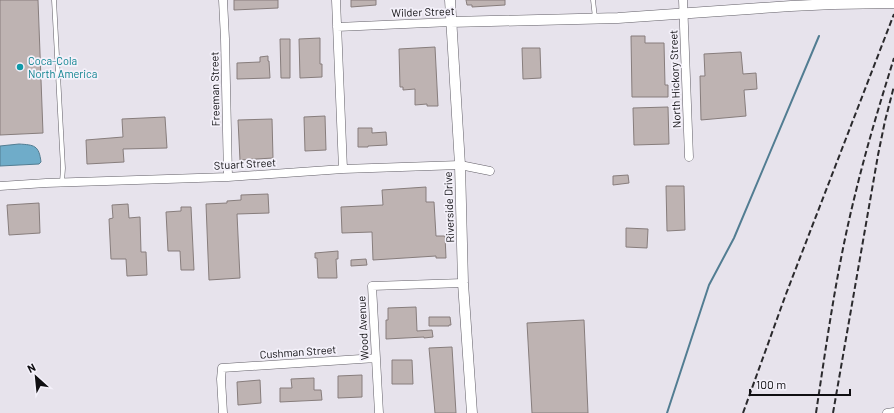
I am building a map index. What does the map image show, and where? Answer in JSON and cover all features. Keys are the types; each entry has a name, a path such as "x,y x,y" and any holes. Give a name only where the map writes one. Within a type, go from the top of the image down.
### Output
{"street":[{"name":"Freeman Street","path":"223,0 228,177"},
{"path":"336,0 343,169"},
{"name":"Riverside Drive","path":"450,0 460,165 463,282 472,413"},
{"name":"North Hickory Street","path":"683,0 689,157"},
{"name":"Wilder Street","path":"337,27 451,22 618,18 791,3 894,3"},
{"name":"Stuart Street","path":"0,186 62,182 228,177 343,169 460,165 490,170"},
{"name":"Wood Avenue","path":"379,413 372,286 463,282"},
{"name":"Cushman Street","path":"223,413 221,378 222,368 376,358"},
{"path":"887,413 894,412"}],"lane":[{"path":"54,0 63,168 62,182"},
{"path":"593,0 595,18"}],"water":[{"path":"19,144 35,147 39,152 41,162 39,164 0,166 0,146"}],"building":[{"name":"Coca-Cola North America","path":"0,0 38,0 43,133 0,135"},
{"path":"234,0 278,0 278,8 234,10"},
{"path":"351,0 376,0 376,5 351,7"},
{"path":"466,0 505,0 505,5 472,7 472,5 467,5"},
{"path":"631,36 645,36 645,43 664,43 665,85 668,85 668,97 632,97"},
{"path":"320,38 320,64 322,64 322,77 300,78 299,39"},
{"path":"280,39 290,39 290,78 281,78"},
{"path":"435,47 438,106 427,106 427,104 415,105 415,89 403,90 403,87 400,87 399,49"},
{"path":"522,48 540,48 541,78 523,79"},
{"path":"741,52 743,74 756,73 757,89 744,90 746,116 701,120 700,76 705,76 704,54"},
{"path":"268,56 270,78 237,79 237,63 260,62 260,57"},
{"path":"668,107 669,144 634,145 633,108"},
{"path":"325,116 326,150 305,151 304,117"},
{"path":"165,117 167,148 123,149 124,162 87,164 86,140 123,137 122,119"},
{"path":"272,119 273,158 240,160 238,120"},
{"path":"358,128 372,128 372,133 386,132 387,145 358,147"},
{"path":"628,175 629,183 613,185 613,176"},
{"path":"666,186 684,186 685,230 667,231"},
{"path":"426,187 426,202 434,202 436,236 445,236 446,258 436,258 436,256 373,260 372,232 342,233 341,207 383,205 382,190"},
{"path":"268,194 269,213 237,214 240,278 209,280 206,204 227,203 227,201 241,200 241,195"},
{"path":"39,203 40,233 9,235 7,205"},
{"path":"128,204 129,218 140,217 141,252 146,252 147,275 127,276 126,259 111,259 109,219 113,218 112,205"},
{"path":"181,207 191,207 194,270 181,270 180,251 168,251 166,212 181,211"},
{"path":"626,228 648,229 647,248 626,247"},
{"path":"338,251 338,259 336,259 337,278 318,278 317,258 315,258 315,253"},
{"path":"366,259 367,265 351,266 351,260"},
{"path":"416,307 417,331 432,330 433,337 386,339 386,320 388,320 388,308"},
{"path":"429,317 450,317 451,325 429,326"},
{"path":"584,320 588,413 532,413 527,323"},
{"path":"452,347 456,413 435,413 429,348"},
{"path":"392,360 412,360 413,384 392,384"},
{"path":"362,375 362,397 338,398 338,376"},
{"path":"314,378 314,390 321,390 322,400 280,402 280,388 292,388 291,379"},
{"path":"260,380 261,403 238,405 237,382"}],"waterway":[{"path":"667,413 709,285 734,238 819,36"}],"railway":[{"path":"743,413 786,294 894,14"},
{"path":"816,413 843,249 868,143 894,58"},
{"path":"833,413 878,155 894,86"}],"place":[{"name":"Coca-Cola North America","path":"20,67"}]}
